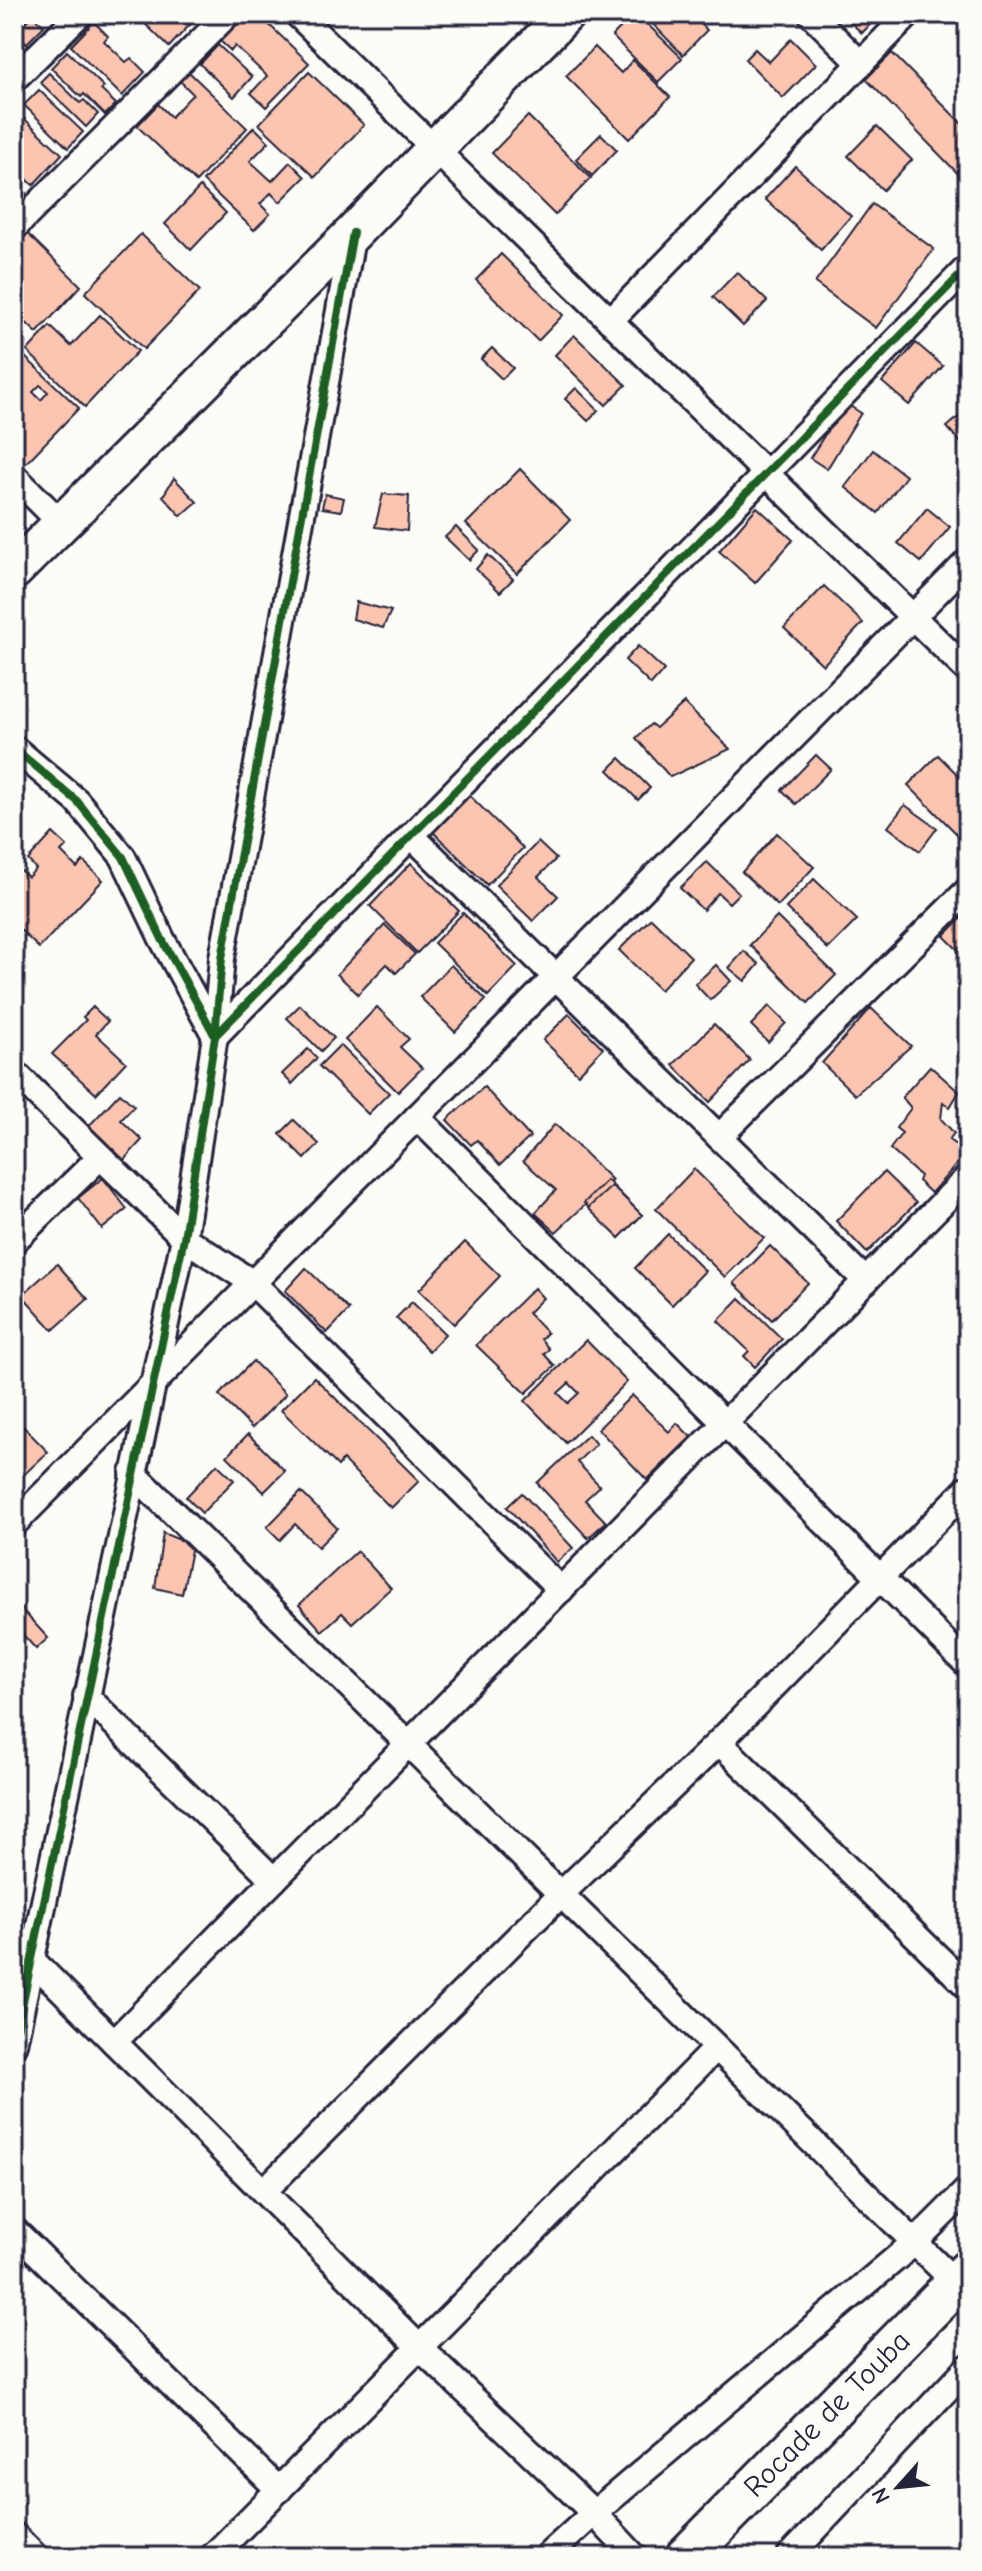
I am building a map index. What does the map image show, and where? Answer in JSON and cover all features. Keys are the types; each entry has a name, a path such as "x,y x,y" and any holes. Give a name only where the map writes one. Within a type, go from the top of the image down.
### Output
{"main road":[{"name":"Rocade de Touba","path":"686,2557 964,2283"}],"street":[{"path":"14,79 80,14"},
{"path":"14,228 228,14"},
{"path":"297,14 968,671"},
{"path":"14,571 353,233 566,14"},
{"path":"811,14 861,64"},
{"path":"610,321 909,14"},
{"path":"14,2044 22,1950 86,1696 184,1238 215,1036 222,958 353,233"},
{"path":"215,1036 968,267"},
{"path":"14,476 61,523"},
{"path":"14,1524 968,561"},
{"path":"14,748 77,801 123,857 162,939 215,1036"},
{"path":"412,836 866,1281"},
{"path":"719,1137 968,890"},
{"path":"14,1072 184,1238 253,1283 561,1590"},
{"path":"417,1117 968,1665"},
{"path":"14,1241 100,1157"},
{"path":"114,2042 968,1177"},
{"path":"133,1473 914,2243 964,2283"},
{"path":"264,2191 561,1894 719,1742 968,1488"},
{"path":"86,1696 274,1880"},
{"path":"719,1742 968,1987"},
{"path":"22,1950 419,2347 594,2513 635,2557"},
{"path":"212,2557 716,2048"},
{"path":"546,2557 914,2243 968,2189"},
{"path":"14,2230 279,2490"},
{"path":"789,2557 968,2367"},
{"path":"14,2535 36,2557"}],"building":[{"path":"135,14 200,14 169,47"},
{"path":"242,14 258,14 309,63 266,107 251,93 267,76 235,46 231,51 218,39"},
{"path":"634,14 682,58 658,82 612,36"},
{"path":"643,14 691,14 707,30 683,55"},
{"path":"858,14 880,14 862,33 850,22"},
{"path":"32,15 44,26 26,44 15,33"},
{"path":"94,22 108,36 104,41 126,62 131,58 145,72 122,96 71,46"},
{"path":"791,39 816,64 783,98 745,59 755,49 769,62"},
{"path":"218,45 252,77 234,97 200,64"},
{"path":"595,47 621,73 633,60 670,97 629,139 566,76"},
{"path":"67,51 104,87 101,90 116,104 105,115 51,68"},
{"path":"892,53 968,130 968,184 866,79"},
{"path":"189,72 247,128 196,182 137,126 158,104 171,117 193,94 180,81"},
{"path":"309,72 364,125 315,177 259,124"},
{"path":"49,73 80,103 84,100 98,114 86,127 40,82"},
{"path":"39,90 83,132 68,148 24,105"},
{"path":"14,109 62,154 33,185 14,167"},
{"path":"528,116 591,178 555,215 492,153"},
{"path":"877,126 912,160 883,190 848,156"},
{"path":"254,127 269,142 250,161 272,181 290,162 305,177 280,202 271,193 260,204 270,214 254,230 203,181"},
{"path":"601,134 617,150 592,176 576,159"},
{"path":"795,166 851,216 821,250 765,199"},
{"path":"14,181 26,193 14,206"},
{"path":"200,187 226,213 191,250 165,224"},
{"path":"872,204 934,249 876,328 815,283"},
{"path":"27,233 81,286 37,333 14,315 14,247"},
{"path":"141,234 200,291 144,349 85,293"},
{"path":"501,254 563,315 538,341 476,280"},
{"path":"737,272 767,301 743,326 713,297"},
{"path":"100,315 138,351 85,407 27,351 50,326 71,346"},
{"path":"14,332 26,343 14,356"},
{"path":"574,335 626,385 606,405 555,355"},
{"path":"916,343 943,366 909,405 882,382"},
{"path":"492,348 513,368 502,379 481,359"},
{"path":"25,357 79,408 26,463 14,452 14,369","holes":["40,385 48,392 41,400 33,392"]},
{"path":"576,388 598,410 588,421 565,399"},
{"path":"845,403 861,413 827,469 810,458"},
{"path":"968,409 968,451 947,427"},
{"path":"873,450 906,476 878,513 845,487"},
{"path":"520,469 570,520 517,574 466,524"},
{"path":"174,478 197,502 181,516 163,496"},
{"path":"325,494 344,498 341,511 322,508"},
{"path":"383,494 409,496 407,531 375,527"},
{"path":"757,507 793,540 755,583 719,551"},
{"path":"927,508 950,527 921,562 898,543"},
{"path":"456,527 479,550 469,560 445,537"},
{"path":"488,555 513,579 500,592 476,569"},
{"path":"824,586 863,623 823,665 784,628"},
{"path":"356,602 391,611 383,628 353,619"},
{"path":"638,646 664,670 651,685 625,660"},
{"path":"684,703 730,749 670,777 636,738 651,724 656,728"},
{"path":"816,755 831,769 796,804 782,790"},
{"path":"938,755 968,785 968,845 908,785"},
{"path":"620,758 650,788 638,800 608,770"},
{"path":"468,794 523,848 487,885 432,831"},
{"path":"905,805 937,828 920,851 888,827"},
{"path":"53,833 67,846 61,852 77,868 83,861 103,880 39,948 14,924 14,875 19,869 28,877 36,869 28,860"},
{"path":"777,833 814,867 778,906 742,872"},
{"path":"538,842 556,859 538,877 558,896 533,921 496,885"},
{"path":"707,862 739,893 729,903 718,893 703,910 680,888"},
{"path":"411,863 459,911 417,953 370,906"},
{"path":"814,879 857,920 828,949 786,908"},
{"path":"968,912 968,960 944,936"},
{"path":"463,913 517,966 488,996 434,943"},
{"path":"777,917 836,975 808,1003 750,945"},
{"path":"651,918 691,957 660,990 619,950"},
{"path":"385,925 415,954 396,973 387,964 358,994 337,974"},
{"path":"744,951 759,964 745,981 729,968"},
{"path":"451,965 486,1000 455,1032 420,997"},
{"path":"716,965 731,981 710,1000 695,984"},
{"path":"300,1005 334,1038 321,1051 287,1018"},
{"path":"769,1006 786,1023 768,1042 751,1025"},
{"path":"93,1007 108,1021 96,1034 126,1062 96,1094 52,1054 86,1020 83,1017"},
{"path":"377,1007 409,1039 400,1047 422,1068 398,1092 345,1040"},
{"path":"871,1008 911,1046 855,1095 822,1063"},
{"path":"569,1014 603,1048 578,1074 543,1040"},
{"path":"714,1024 750,1060 710,1102 673,1065"},
{"path":"340,1045 389,1093 368,1114 319,1066"},
{"path":"308,1049 317,1058 292,1084 282,1074"},
{"path":"930,1066 959,1092 950,1107 943,1102 941,1119 954,1133 949,1140 967,1153 931,1193 918,1181 920,1176 890,1149 902,1133 896,1128 911,1108 902,1097"},
{"path":"484,1087 530,1137 500,1165 477,1140 471,1145 447,1120"},
{"path":"120,1093 134,1106 121,1120 142,1140 122,1162 87,1128"},
{"path":"294,1120 319,1144 305,1159 280,1134"},
{"path":"555,1124 612,1180 556,1232 535,1213 556,1190 523,1161"},
{"path":"694,1169 764,1238 725,1277 656,1209"},
{"path":"884,1172 916,1203 867,1253 836,1221"},
{"path":"103,1178 127,1209 102,1229 78,1198"},
{"path":"607,1180 642,1215 619,1238 584,1203"},
{"path":"612,1186 642,1215 619,1238 588,1208"},
{"path":"668,1234 705,1271 672,1305 635,1268"},
{"path":"465,1242 500,1276 454,1324 419,1290"},
{"path":"770,1246 808,1283 772,1320 734,1283"},
{"path":"57,1264 88,1299 53,1330 22,1295"},
{"path":"306,1268 349,1310 327,1333 285,1291"},
{"path":"534,1288 543,1298 528,1313 547,1333 541,1339 549,1349 544,1354 555,1366 526,1393 476,1345"},
{"path":"740,1298 782,1339 755,1367 744,1356 749,1351 718,1321"},
{"path":"412,1302 445,1334 429,1351 396,1318"},
{"path":"586,1340 627,1382 566,1443 525,1401","holes":["569,1383 579,1393 568,1403 558,1393"]},
{"path":"253,1361 286,1394 252,1428 219,1395"},
{"path":"314,1377 419,1481 391,1508 343,1460 338,1466 281,1410"},
{"path":"632,1395 669,1432 677,1423 691,1437 647,1480 598,1429"},
{"path":"14,1417 48,1452 14,1484"},
{"path":"248,1434 285,1471 264,1492 227,1456"},
{"path":"588,1435 596,1444 577,1462 600,1486 585,1500 606,1522 588,1538 537,1483"},
{"path":"217,1464 234,1480 202,1513 186,1497"},
{"path":"301,1492 337,1528 318,1547 295,1524 280,1540 267,1527"},
{"path":"522,1493 573,1548 557,1562 507,1507"},
{"path":"163,1533 192,1545 182,1594 155,1588"},
{"path":"357,1551 391,1588 352,1623 342,1613 322,1631 299,1605"},
{"path":"14,1601 48,1638 36,1649 14,1628"}],"cycle path":[{"path":"14,2044 184,1238 215,1036 222,958 353,233"},
{"path":"14,748 77,801 123,857 162,939 215,1036 968,267"}]}
